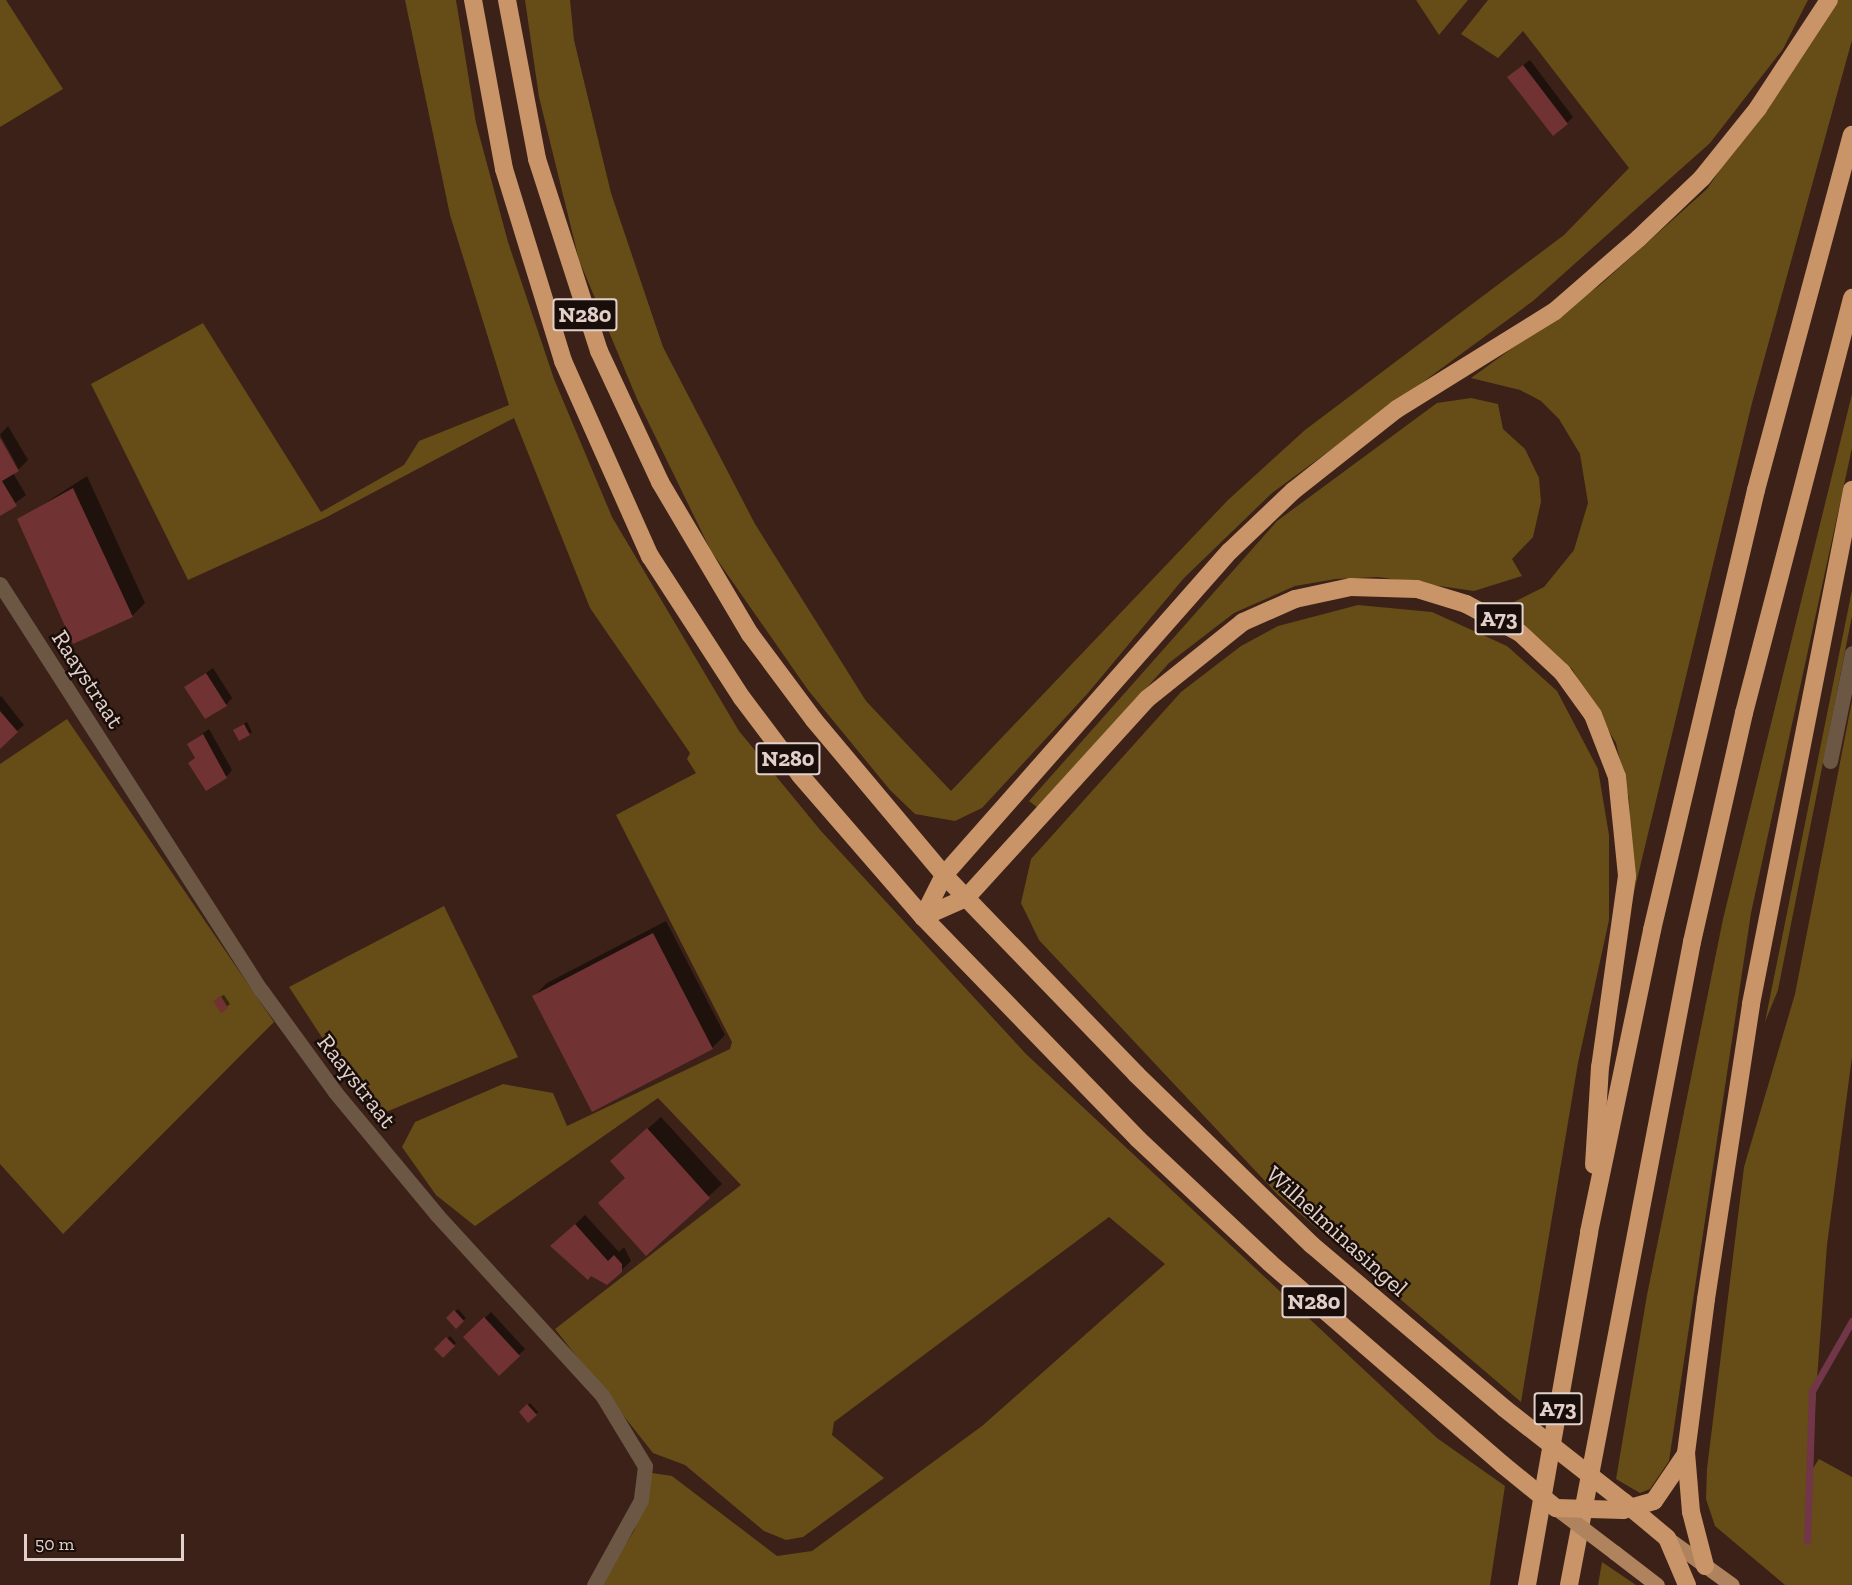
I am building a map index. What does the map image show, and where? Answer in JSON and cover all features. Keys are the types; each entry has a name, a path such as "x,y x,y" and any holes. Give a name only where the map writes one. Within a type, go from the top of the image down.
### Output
{"highway":[{"name":"N280","path":"473,0 490,104 530,261 563,361 630,514 670,588 742,698 800,775 923,917 1172,1171 1496,1458 1556,1508"},
{"name":"N280","path":"507,0 537,159 561,244 598,351 660,482 730,604 781,677 945,875"},
{"path":"923,917 945,875 1262,519 1397,410 1570,299 1702,177 1758,108 1829,0"},
{"name":"A73","path":"1527,1585 1589,1232 1704,700 1852,135"},
{"name":"A73","path":"1569,1585 1631,1238 1692,942 1747,701 1852,298"},
{"path":"1705,1566 1687,1492 1686,1453 1751,1004 1852,489"},
{"name":"A73","path":"923,917 966,898 1148,699 1200,652 1254,616 1308,595 1371,586 1432,592 1492,615 1542,651 1583,699 1611,758 1622,800 1625,909 1600,1066 1589,1232"},
{"name":"Wilhelminasingel","path":"945,875 1252,1188 1504,1408 1667,1538"},
{"path":"1556,1508 1626,1507 1665,1490 1686,1453"},
{"path":"1667,1538 1687,1585"}],"main road":[{"name":"N280","path":"1556,1508 1657,1585"},
{"name":"Wilhelminasingel","path":"1667,1538 1732,1585"}],"street":[{"name":"Raaystraat","path":"0,584 261,990 335,1092 437,1215 602,1395 645,1466 641,1500 594,1585"},
{"path":"1830,761 1852,653"}],"shaded area":[{"path":"0,0 6,0 63,89 0,127"},
{"path":"405,0 456,0 476,123 508,242 554,379 612,517 739,731 821,831 1026,1054 1437,1438 1505,1486 1490,1585 600,1585 634,1531 652,1473 672,1476 777,1556 812,1551 982,1426 1165,1264 1109,1217 834,1422 832,1435 884,1478 803,1537 786,1540 764,1531 685,1465 653,1453 555,1329 741,1185 658,1098 475,1226 436,1195 402,1147 415,1122 503,1084 553,1093 567,1126 730,1049 732,1042 616,815 696,773 687,759 690,753 590,608 514,418 325,518 188,580 91,384 203,323 321,512 404,465 419,441 509,405 450,215"},
{"path":"525,0 570,0 574,40 611,193 663,347 755,524 866,701 951,791 1228,500 1305,430 1564,235 1629,168 1523,31 1498,58 1461,34 1488,0 1808,0 1783,49 1710,143 1533,301 1272,493 1184,578 1088,693 982,808 955,821 915,814 890,790 808,690 711,551 637,399 579,260 539,97"},
{"path":"1416,0 1468,0 1439,35"},
{"path":"1835,0 1852,0 1852,40 1752,403 1633,896 1629,799 1616,743 1572,669 1500,609 1544,587 1574,550 1588,503 1580,454 1559,419 1541,401 1520,390 1471,378 1600,285 1707,189"},
{"path":"1852,394 1852,448 1751,913 1669,1461 1650,1489 1640,1493 1616,1479 1647,1295 1723,919"},
{"path":"1471,398 1498,404 1503,429 1525,449 1539,478 1541,502 1533,537 1512,559 1522,576 1474,591 1378,577 1336,579 1295,586 1234,613 1169,663 1038,808 1029,801 1277,521 1437,403"},
{"path":"1852,590 1852,616 1778,990 1765,1022"},
{"path":"1358,605 1432,612 1507,646 1557,691 1598,769 1609,835 1609,920 1578,1063 1521,1402 1278,1195 1039,940 1021,903 1031,859 1181,692 1241,646 1278,626"},
{"path":"1852,701 1852,1057 1827,1245 1810,1473 1819,1459 1852,1477 1852,1585 1785,1585 1715,1526 1706,1499 1707,1469 1744,1167 1795,994"},
{"path":"67,719 274,1022 63,1234 0,1164 0,764"},
{"path":"444,906 518,1057 374,1117 289,987"},
{"path":"1602,1562 1636,1585 1598,1585"}],"building":[{"path":"1523,65 1568,124 1553,136 1507,77"},
{"path":"0,438 19,471 2,481 17,506 0,516"},
{"path":"73,488 133,617 73,644 17,519"},
{"path":"206,673 227,706 205,719 184,687"},
{"path":"0,711 18,732 0,749"},
{"path":"244,724 250,735 239,741 233,730"},
{"path":"203,734 227,778 206,791 188,763 195,758 187,744"},
{"path":"653,933 713,1049 592,1112 532,996"},
{"path":"221,996 228,1008 221,1013 213,1001"},
{"path":"647,1128 710,1198 646,1256 598,1203 625,1178 610,1161"},
{"path":"575,1224 608,1261 614,1255 622,1264 622,1272 607,1285 591,1276 588,1280 550,1246"},
{"path":"454,1310 464,1321 456,1329 446,1318"},
{"path":"484,1317 520,1356 499,1376 463,1337"},
{"path":"446,1337 455,1346 443,1358 434,1349"},
{"path":"527,1404 537,1415 528,1423 519,1412"}],"waterway":[{"path":"1807,1541 1812,1391 1852,1321"}]}
